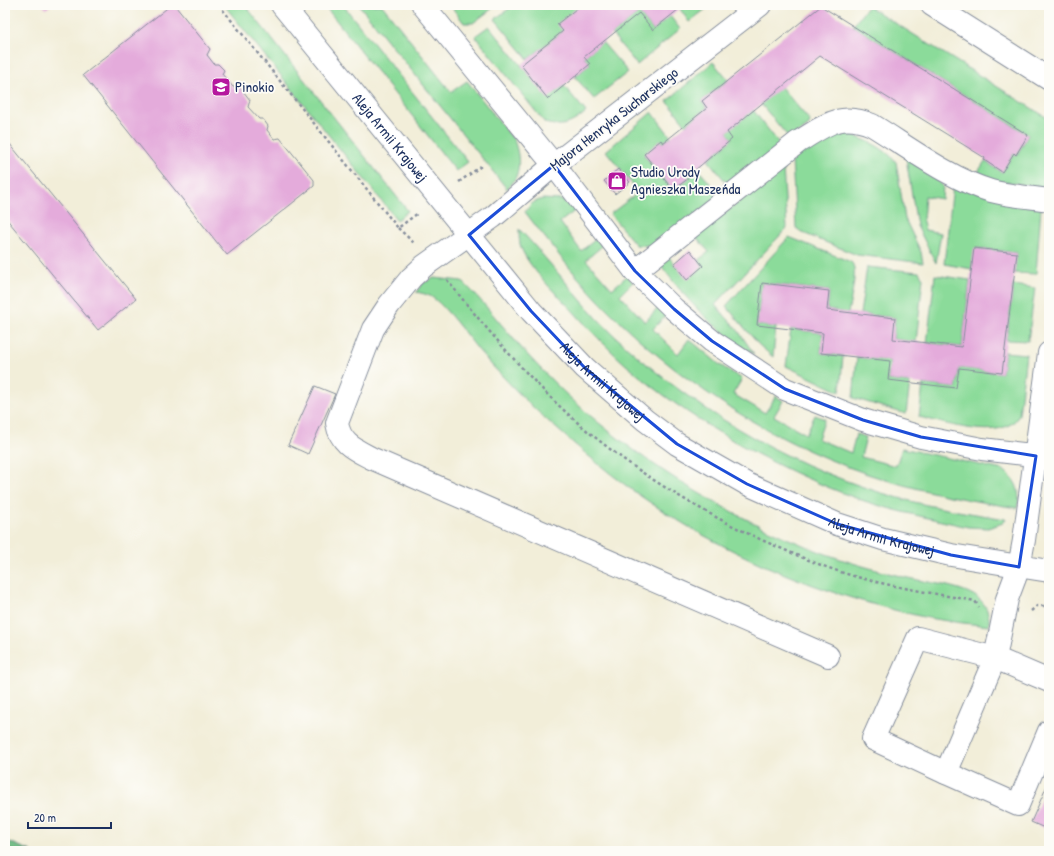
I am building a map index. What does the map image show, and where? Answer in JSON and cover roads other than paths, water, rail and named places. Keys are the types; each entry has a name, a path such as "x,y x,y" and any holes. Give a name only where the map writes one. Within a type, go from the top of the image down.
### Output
{"street":[{"name":"Aleja Armii Krajowej","path":"282,5 531,311 585,368 646,420 696,456 747,484 836,524 882,539 951,555 1049,571"},
{"path":"423,5 554,165 635,271 674,309 712,341 785,388 863,420 921,437 982,449 1042,456"},
{"path":"932,5 1049,79"},
{"name":"Majora Henryka Sucharskiego","path":"748,9 554,165 493,217 424,266 398,293 374,329 337,423 338,432 351,448 371,458 828,656"},
{"path":"635,271 798,142 825,126 846,118 859,119 872,125 953,174 991,191 1049,200"},
{"path":"946,773 995,658 1007,599 1019,567 1042,456 1049,353"},
{"path":"1049,681 995,658 918,638 873,739 1018,805 1049,731"}],"place":[{"name":"Pinokio","path":"221,87"},
{"name":"Studio Urody Agnieszka Maszeńda","path":"617,181"}]}
